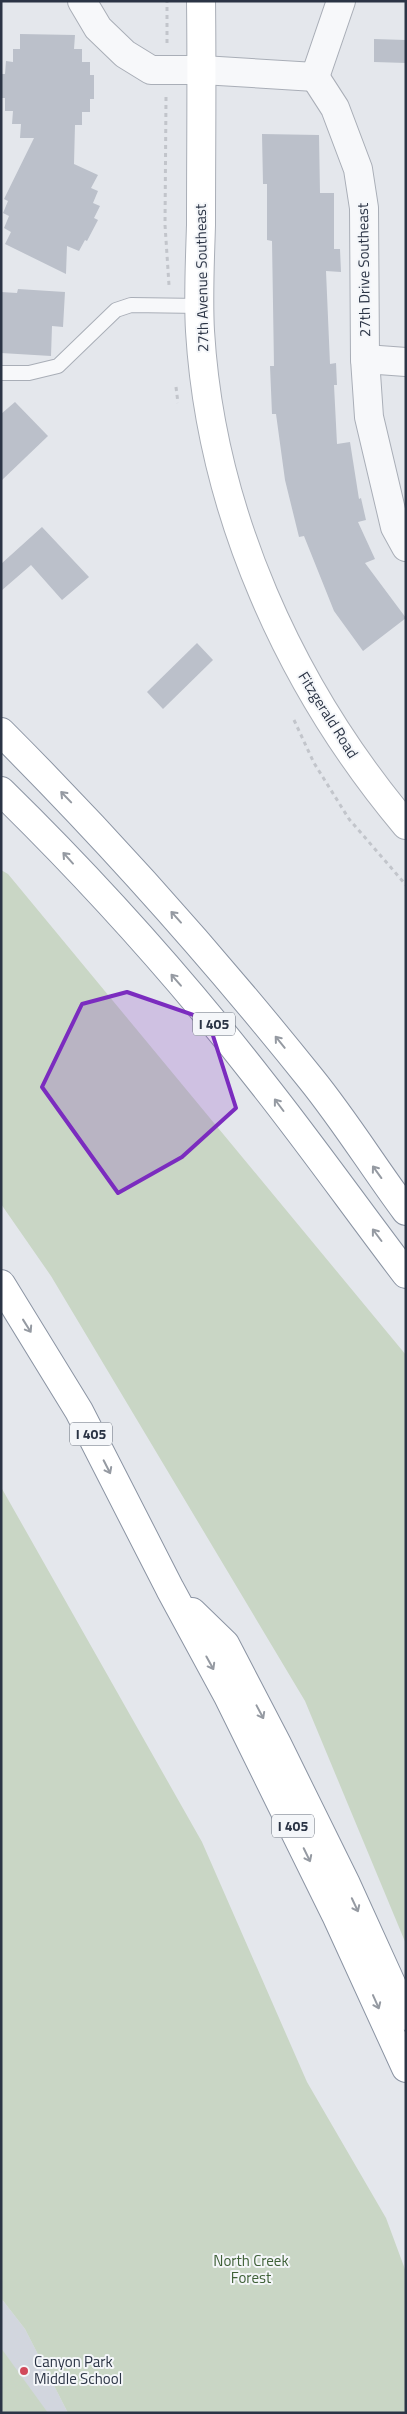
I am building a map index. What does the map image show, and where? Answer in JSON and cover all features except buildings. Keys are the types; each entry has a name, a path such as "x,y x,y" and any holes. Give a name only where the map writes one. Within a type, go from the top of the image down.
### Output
{"main road":[{"name":"27th Avenue Southeast","path":"201,1 200,330 209,418 229,503 266,596"},
{"name":"Fitzgerald Road","path":"266,596 299,670 344,745 406,825"},
{"name":"I 405","path":"1,732 68,798 201,945 312,1081 406,1212"},
{"name":"I 405","path":"1,791 57,846 175,978 263,1083 406,1274"},
{"name":"I 405","path":"1,1284 79,1411 170,1589 241,1722 336,1915 406,2068"},
{"name":"I 405","path":"170,1589 225,1644 337,1867 406,2016"}],"street":[{"path":"82,1 98,28 125,54 151,70 202,70 315,77 341,1"},
{"name":"27th Drive Southeast","path":"315,77 335,108 358,169 364,208 366,359 369,417 395,527 406,547"},
{"path":"366,359 406,362"}],"lane":[{"path":"1,373 29,373 58,366 116,310 131,305 200,306"}],"highlighted area":[{"path":"127,992 208,1020 236,1108 182,1157 118,1193 42,1087 82,1004"}],"shaded area":[{"name":"Canyon Park Middle School","path":"1,2298 25,2329 68,2413 1,2413"}],"green space":[{"path":"1,870 8,874 406,1355 406,1944 305,1701 51,1276 1,1204"},
{"name":"North Creek Forest","path":"1,1487 202,1842 307,2082 386,2218 406,2272 406,2413 68,2413 25,2329 1,2298"},
{"path":"1,2348 48,2413 4,2413 1,2409"}],"place":[{"name":"Canyon Park Middle School","path":"24,2371"}]}
